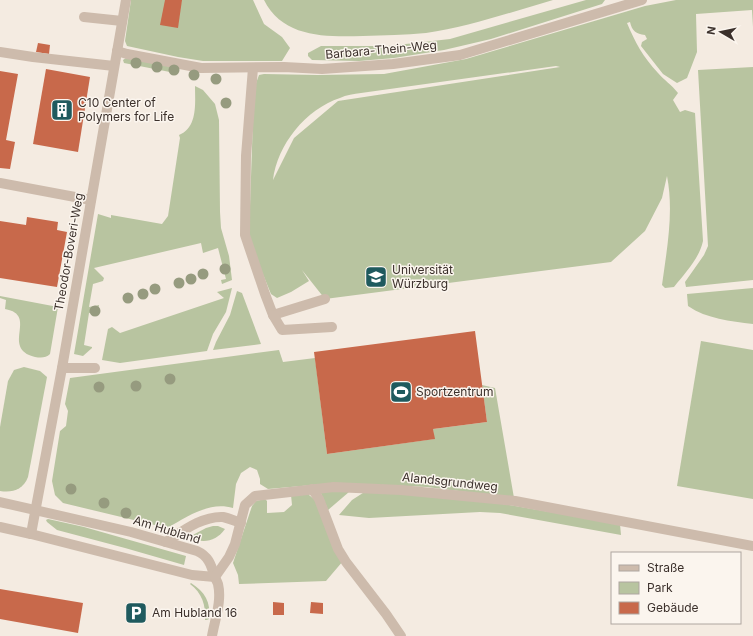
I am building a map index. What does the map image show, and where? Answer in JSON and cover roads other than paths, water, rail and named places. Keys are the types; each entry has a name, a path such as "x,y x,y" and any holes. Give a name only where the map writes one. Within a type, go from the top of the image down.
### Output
{"street":[{"name":"Theodor-Boveri-Weg","path":"31,534 62,368 126,0"},
{"name":"Barbara-Thein-Weg","path":"117,50 127,54 201,68 336,68 394,64 460,55 642,0"},
{"path":"84,17 122,21"},
{"path":"0,52 4,54 114,66"},
{"path":"253,68 246,156 245,235 273,315 282,330 332,327"},
{"path":"0,183 91,200"},
{"path":"273,315 325,299"},
{"path":"62,368 95,368"},
{"name":"Alandsgrundweg","path":"240,523 245,505 255,496 334,487 401,490 515,501 753,546"},
{"path":"312,489 319,499 338,549 401,636"},
{"name":"Am Hubland","path":"0,502 36,509 166,542 203,554 208,559 212,567 214,577 218,582 219,597 212,636"},
{"path":"0,527 192,575 214,577 232,550 240,523 224,517 212,518 194,524 166,542"}],"place":[{"name":"C10 Center of Polymers for Life","path":"62,110"},
{"name":"Universität Würzburg","path":"376,277"},
{"name":"Sportzentrum","path":"401,392"},
{"name":"Am Hubland 16","path":"136,613"}]}
